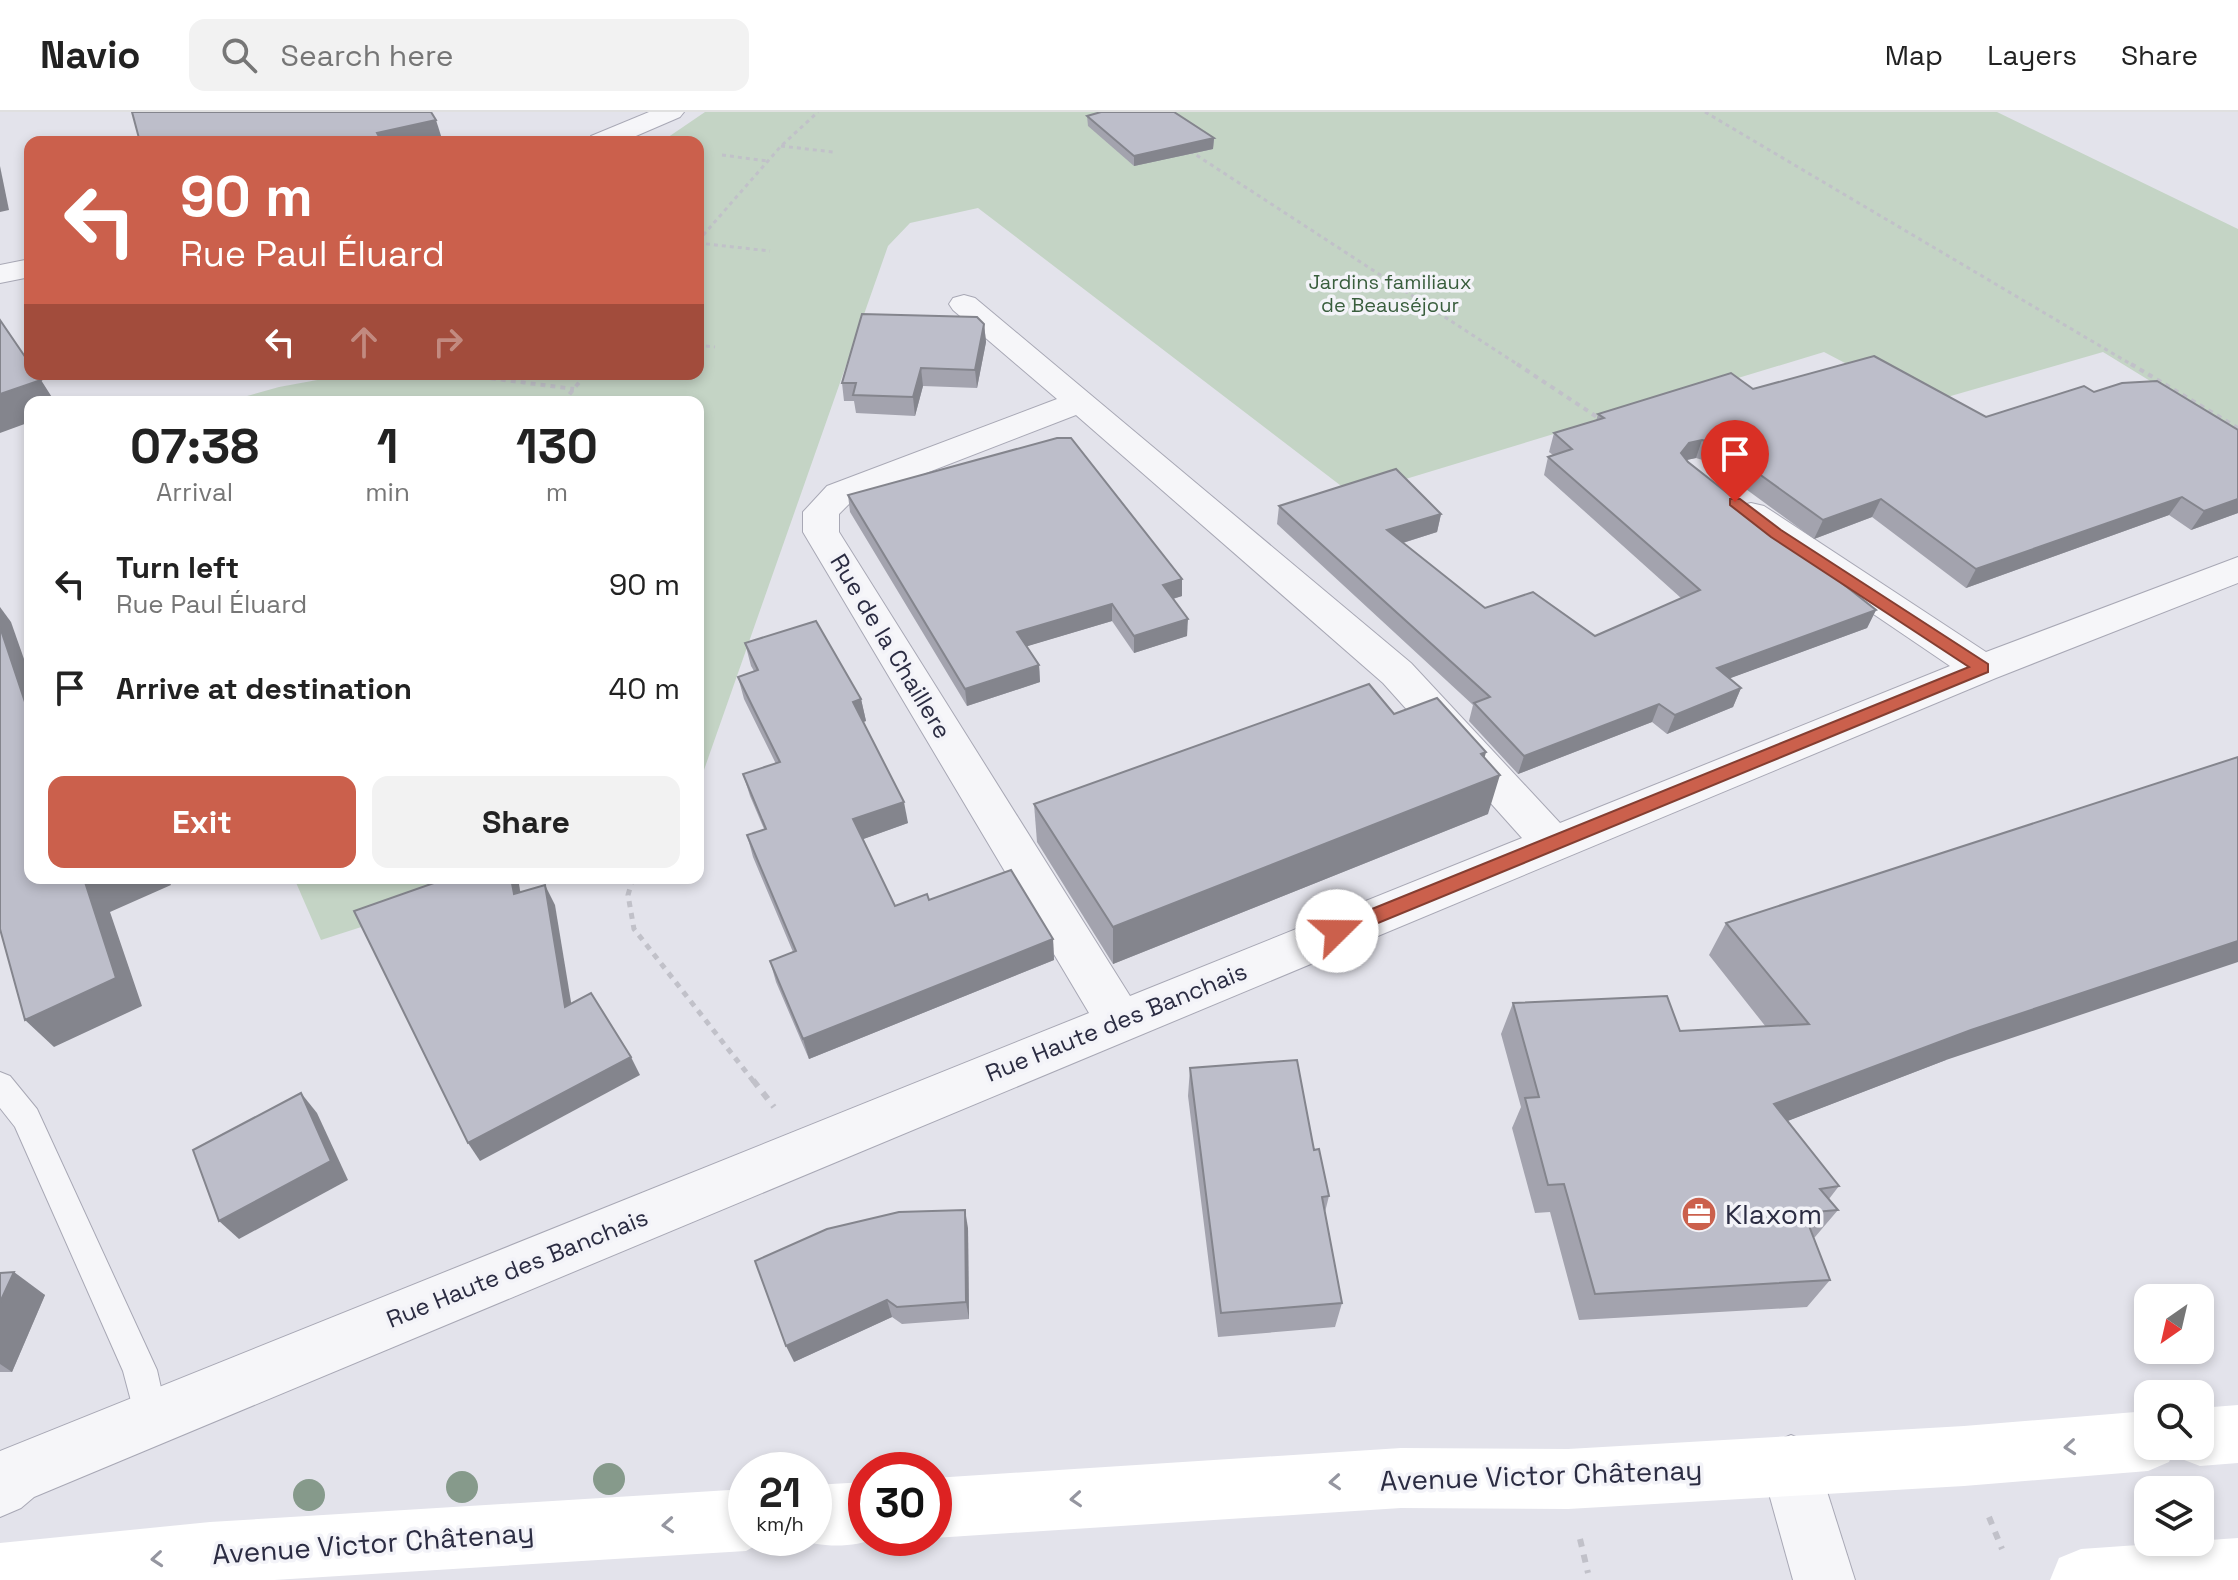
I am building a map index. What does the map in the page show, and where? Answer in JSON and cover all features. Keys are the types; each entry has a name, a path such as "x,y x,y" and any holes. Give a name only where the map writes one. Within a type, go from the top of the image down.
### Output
{"main road":[{"path":"2214,1436 2238,1434"},
{"name":"Avenue Victor Châtenay","path":"952,1507 1401,1478 1568,1479 2134,1442"},
{"name":"Avenue Victor Châtenay","path":"0,1574 210,1553 728,1521"},
{"path":"2081,1580 2238,1569"}],"street":[{"path":"616,136 671,112"},
{"path":"0,274 24,269"},
{"path":"964,304 1397,673 1553,844"},
{"name":"Rue de la Chaillere","path":"1080,402 847,490 828,503 819,522 821,532 1119,1020"},
{"path":"1718,489 1776,534 1982,668"},
{"name":"Rue Haute des Banchais","path":"0,1487 13,1476 1119,1020 1982,668 2238,569"},
{"path":"1791,1465 1824,1580"}],"lane":[{"path":"0,1085 26,1118 140,1370 151,1419"}],"path":[{"path":"704,235 767,161 818,112"},
{"path":"1705,112 2238,428"},
{"path":"781,146 833,152"},
{"path":"1182,146 1608,424"},
{"path":"722,155 767,161"},
{"path":"704,243 770,251"},
{"path":"704,346 715,347"},
{"path":"504,380 574,389"},
{"path":"568,396 581,380"},
{"path":"631,884 628,895 629,917 634,929 777,1111"},
{"path":"1986,1510 2002,1549"}],"green space":[{"name":"Jardins familiaux de Beauséjour","path":"705,112 1997,112 2238,229 2238,435 2103,352 1923,404 1824,352 1353,495 978,208 910,223 888,246 704,770 704,396 247,396 317,380 704,380 704,136 670,136"},
{"path":"297,884 494,884 321,940"}],"building":[{"path":"132,112 431,112 436,120 377,133 379,136 138,136"},
{"path":"1101,112 1174,112 1214,138 1134,156 1087,116"},
{"path":"862,314 977,317 984,324 975,370 921,368 913,397 853,395 856,383 842,383"},
{"path":"0,320 24,355 24,380 41,380 0,394"},
{"path":"1874,356 1986,417 2084,386 2094,392 2122,383 2157,381 2238,430 2238,499 2204,511 2182,497 1976,569 1881,499 1823,520 1716,443 1702,440 1689,443 1681,453 1688,462 1876,610 1717,668 1741,688 1675,715 1659,704 1524,756 1474,703 1490,697 1279,506 1396,469 1441,514 1387,530 1485,608 1533,592 1595,636 1700,590 1548,457 1572,449 1554,433 1604,418 1598,414 1731,373 1753,389"},
{"path":"1057,438 1071,438 1182,579 1163,585 1188,619 1134,636 1112,604 1017,632 1039,665 965,689 848,495"},
{"path":"816,621 861,699 853,702 904,802 853,819 895,906 927,894 929,900 1011,870 1053,939 803,1039 770,961 796,951 747,835 766,829 743,774 780,762 738,677 758,670 745,643"},
{"path":"0,627 24,699 24,884 86,884 116,978 25,1020 0,929"},
{"path":"1369,684 1394,714 1437,698 1486,752 1481,754 1500,775 1113,927 1034,804"},
{"path":"2238,757 2238,941 1971,1030 1774,1104 1839,1186 1820,1189 1838,1210 1804,1213 1830,1280 1595,1294 1564,1184 1548,1185 1525,1098 1539,1097 1513,1003 1667,996 1680,1031 1809,1024 1726,923"},
{"path":"431,884 512,884 514,894 545,885 565,1007 591,993 631,1057 468,1143 354,911"},
{"path":"1297,1060 1314,1150 1319,1149 1329,1196 1322,1197 1342,1303 1221,1313 1190,1068"},
{"path":"301,1093 331,1161 219,1221 193,1150"},
{"path":"965,1210 966,1302 897,1307 887,1300 786,1346 755,1261 827,1229 899,1212"},
{"path":"14,1272 0,1302 0,1273"}],"place":[{"name":"Klaxom","path":"1699,1214"}],"route":[{"path":"1337,931 1982,668 1776,534 1735,502"}]}
